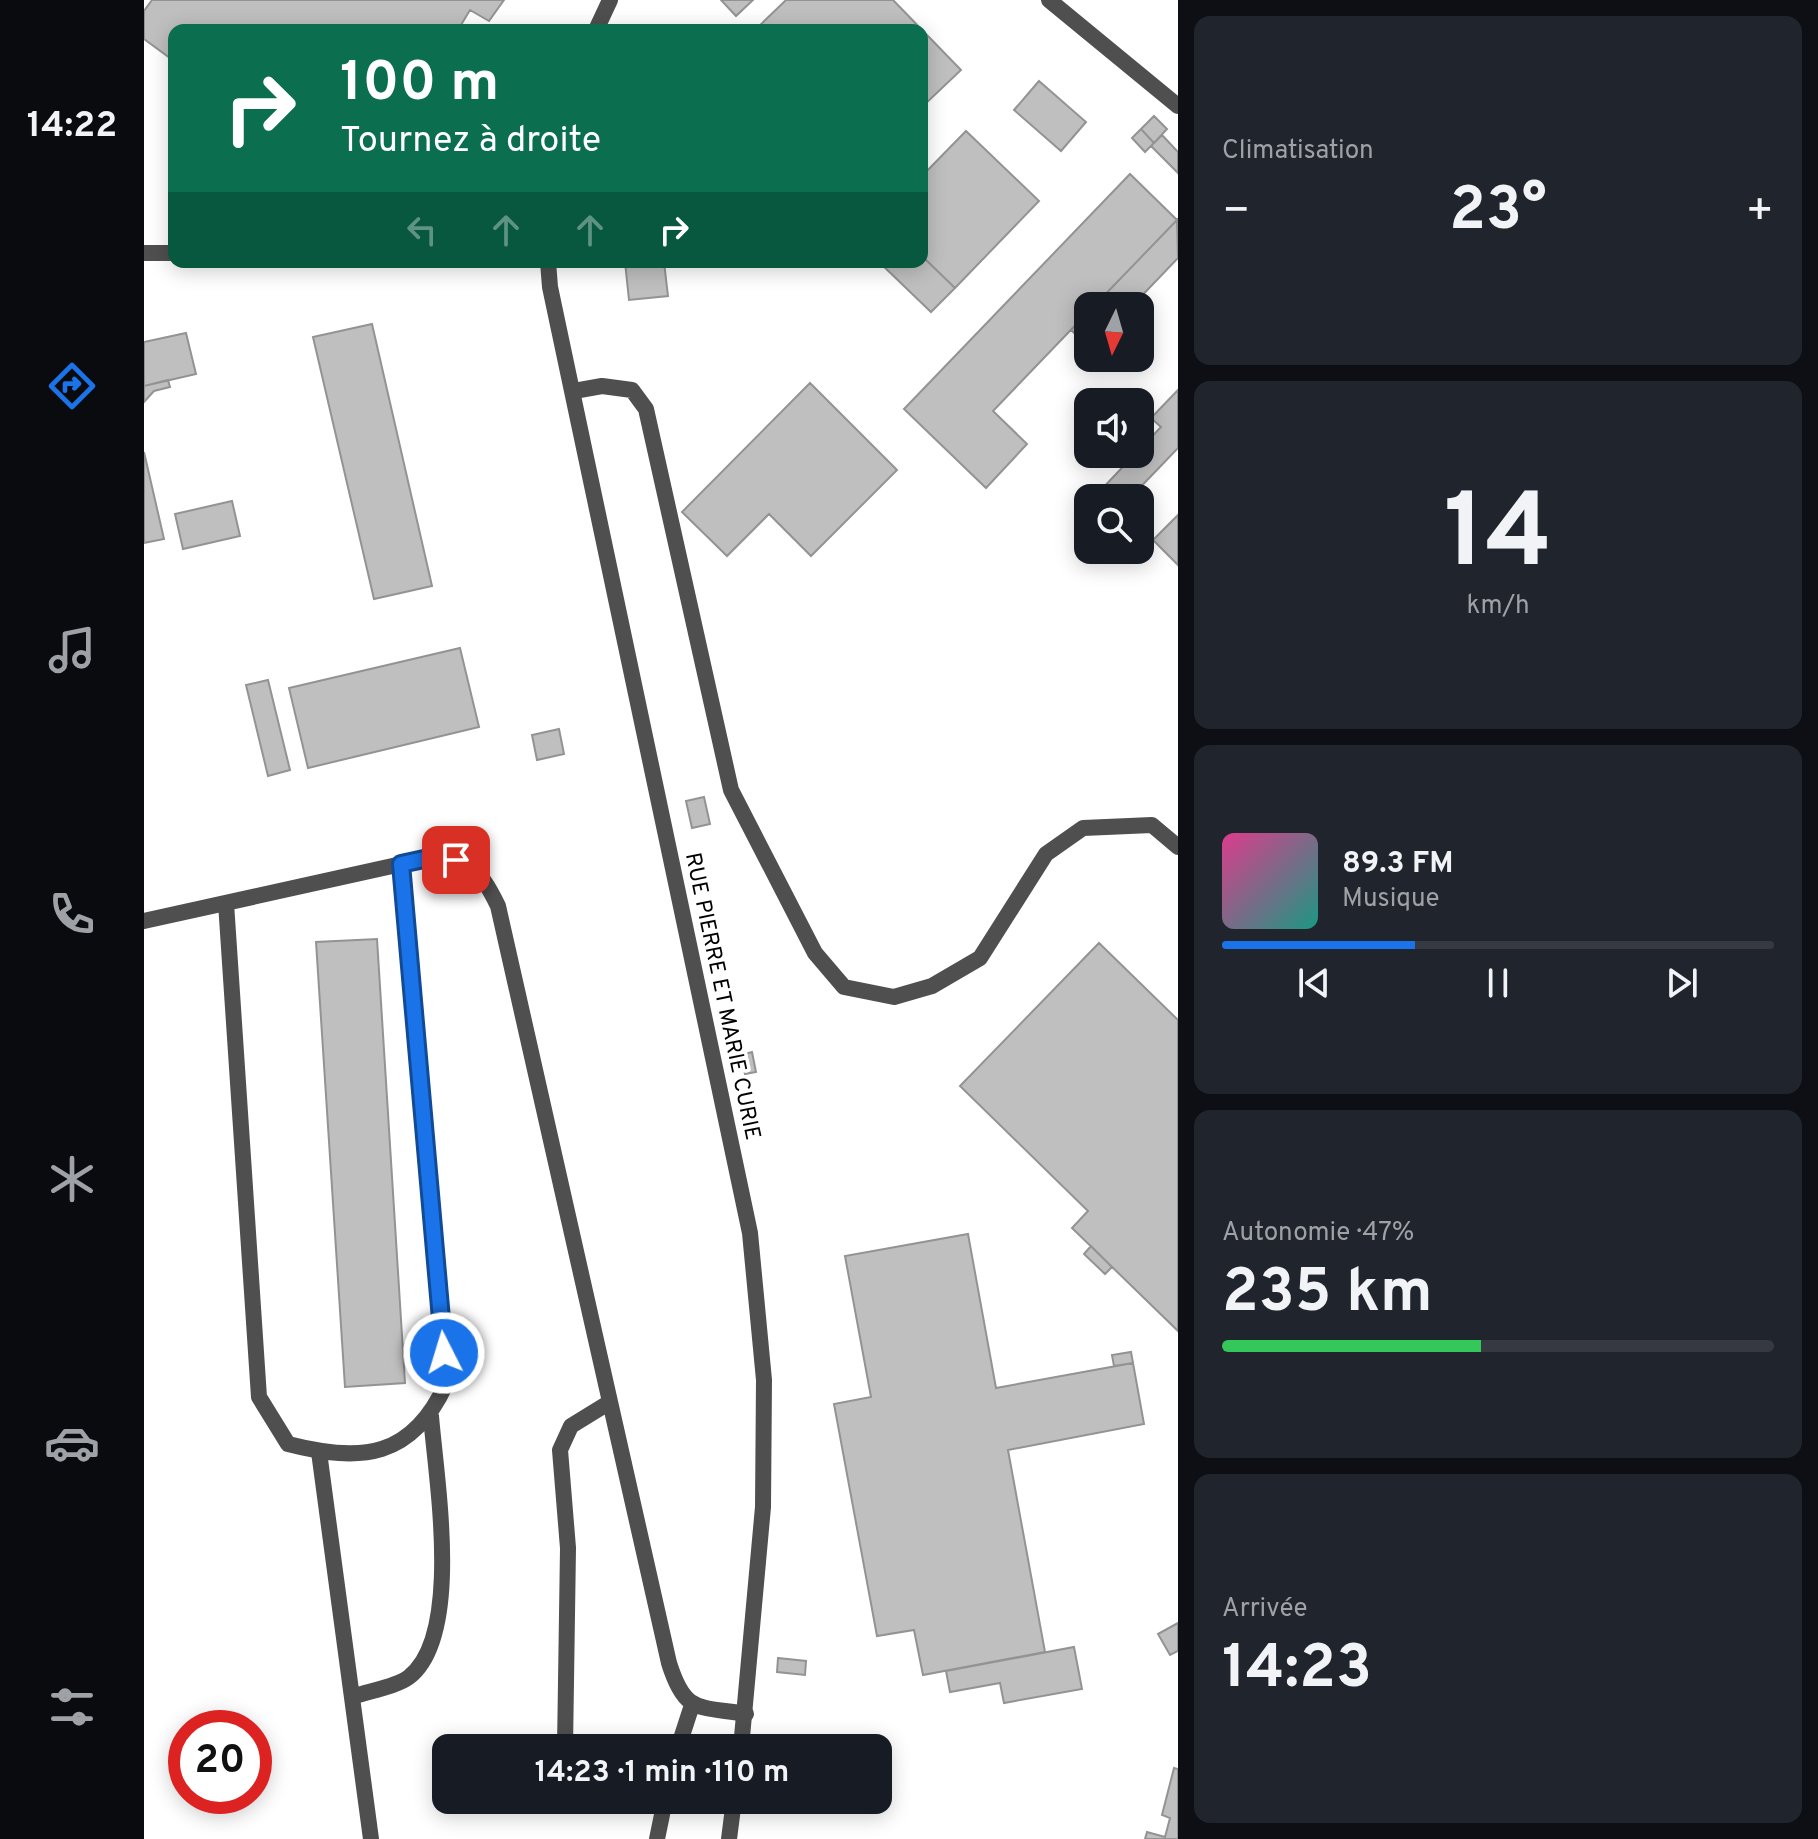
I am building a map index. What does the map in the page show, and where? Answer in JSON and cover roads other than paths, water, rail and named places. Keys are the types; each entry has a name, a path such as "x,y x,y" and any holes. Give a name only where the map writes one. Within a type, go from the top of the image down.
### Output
{"street":[{"path":"599,24 610,0"},
{"path":"1049,0 1178,106"},
{"path":"144,253 168,253"},
{"name":"RUE PIERRE ET MARIE CURIE","path":"548,268 750,1233 764,1380 764,1491 743,1734"},
{"path":"574,391 602,386 632,390 646,409 731,790 815,953 844,987 894,997 932,986 980,958 1046,854 1083,828 1152,825 1178,847"},
{"path":"144,921 424,859 456,860 484,877 498,906 669,1663 679,1692 692,1705 746,1714"},
{"path":"226,903 259,1397 288,1444 319,1452 369,1452 398,1444 431,1416 446,1384 401,864"},
{"path":"565,1734 568,1548 560,1450 571,1426 610,1402"},
{"path":"352,1697 409,1677 431,1648 444,1590 431,1416"},
{"path":"319,1452 371,1839"},
{"path":"683,1734 692,1705"},
{"path":"657,1839 662,1814"},
{"path":"729,1839 732,1814"}]}
